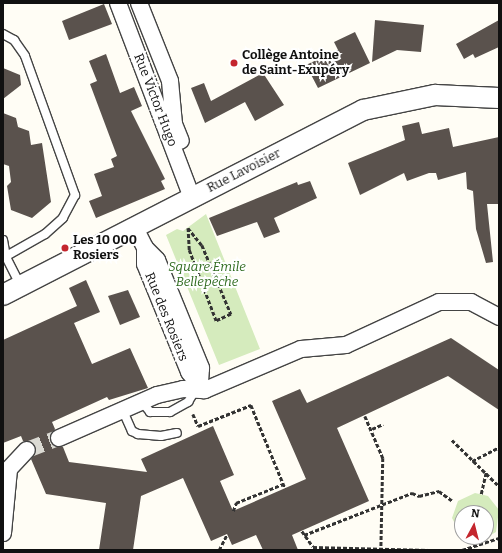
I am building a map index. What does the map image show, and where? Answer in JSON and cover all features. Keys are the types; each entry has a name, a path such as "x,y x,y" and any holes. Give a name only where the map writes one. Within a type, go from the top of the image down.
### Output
{"street":[{"name":"Rue Victor Hugo","path":"118,3 197,195"},
{"name":"Rue Victor Hugo","path":"139,3 170,81 174,124 197,195"},
{"name":"Rue Lavoisier","path":"3,295 372,107 446,95 499,98"},
{"name":"Rue des Rosiers","path":"135,228 145,248 157,260 201,368 196,391"},
{"path":"59,438 173,390 196,391 301,349 346,345 439,302 471,302 499,317"},
{"path":"3,533 9,469 27,450"}],"lane":[{"path":"3,34 14,40 25,56 75,195 63,218 4,258"},
{"path":"3,240 4,258 20,285"},
{"path":"123,411 132,431 138,434 162,436 177,433"}],"path":[{"path":"188,228 202,245 231,314 216,320 189,250 188,228"},
{"path":"196,391 198,426 251,405 285,488"},
{"path":"365,416 372,428 383,458 381,549"},
{"path":"372,428 383,424"},
{"path":"452,440 499,486"},
{"path":"472,461 499,447"},
{"path":"481,494 486,472"},
{"path":"233,511 236,503 283,484"},
{"path":"304,535 383,504 430,491 439,491 453,501"},
{"path":"302,531 313,547 429,550"},
{"path":"219,550 227,534"},
{"path":"462,550 499,538"}],"green space":[{"name":"Square Émile Bellepêche","path":"206,214 260,349 219,365 166,235 177,229 183,231"},
{"path":"475,493 488,496 499,510 496,532 494,533 494,505 457,505 458,501"}],"building":[{"path":"104,4 112,24 69,40 62,21"},
{"path":"375,20 424,25 421,52 397,50 372,62"},
{"path":"499,20 499,47 475,58 473,54 464,59 456,44"},
{"path":"355,32 370,63 318,88 306,65 338,50 334,42"},
{"path":"106,54 120,93 134,87 142,106 131,111 165,179 161,181 165,189 96,218 89,201 102,196 94,174 114,167 111,159 117,156 90,84 97,81 89,61"},
{"path":"3,68 20,75 21,85 3,99"},
{"path":"263,73 284,105 255,121 245,102 205,123 191,88 204,83 211,101"},
{"path":"3,113 16,118 18,127 29,131 31,145 42,143 51,202 32,218 11,210 7,186 11,182 9,166 3,164"},
{"path":"419,122 422,134 449,128 453,147 499,137 499,204 487,204 493,262 486,263 476,229 473,191 467,189 466,172 438,180 436,173 429,173 407,181 404,173 360,195 348,163 405,140 402,126"},
{"path":"310,181 317,198 274,218 280,232 264,238 257,222 217,236 209,218 297,182 298,185"},
{"path":"86,280 100,312 74,323 92,364 130,348 148,388 109,400 107,397 52,422 55,429 50,441 63,447 69,462 147,472 141,459 213,426 234,475 220,481 233,511 306,479 272,401 300,389 307,403 451,338 499,370 499,410 448,376 337,428 369,501 292,535 298,550 263,550 256,535 232,545 227,534 211,541 183,478 141,496 133,550 99,550 106,503 46,494 31,459 36,452 34,443 23,441 21,436 3,443 3,340 77,306 69,288"},
{"path":"128,290 140,317 120,325 108,296"}],"tunnel":[{"path":"27,450 59,438"}],"place":[{"name":"Collège Antoine de Saint-Exupéry","path":"234,63"},
{"name":"Les 10 000 Rosiers","path":"65,248"}]}
